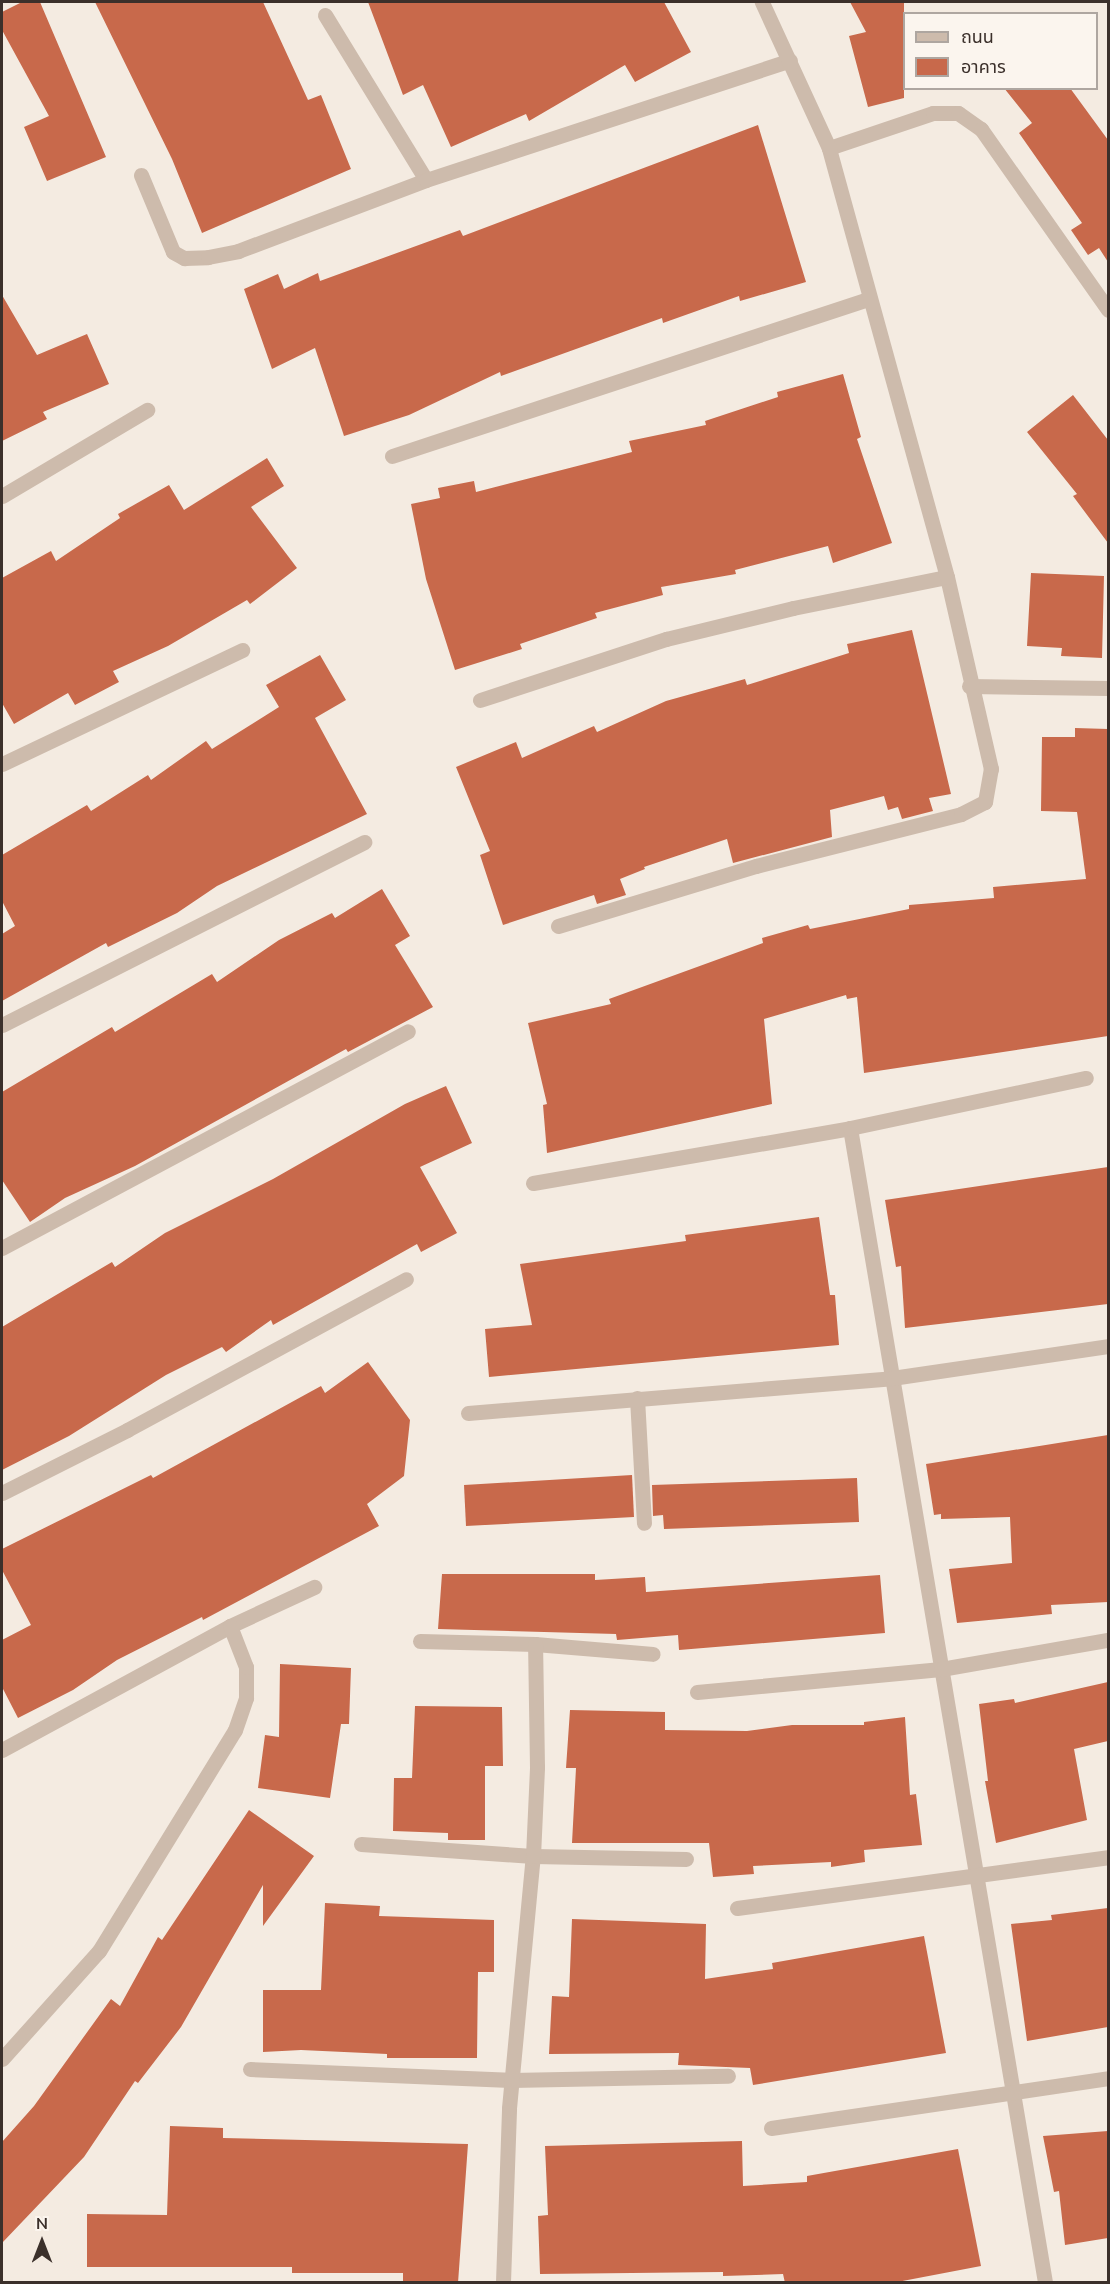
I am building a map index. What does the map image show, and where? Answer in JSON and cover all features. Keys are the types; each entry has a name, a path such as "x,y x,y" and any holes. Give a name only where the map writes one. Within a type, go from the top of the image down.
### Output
{"street":[{"path":"558,926 756,866 961,814 985,802 991,769 969,686 947,577 868,298 829,148 762,2"},
{"path":"325,15 426,180"},
{"path":"141,175 163,234 173,252 184,258 238,251 426,180 790,60"},
{"path":"829,148 933,113 958,113 981,129 1108,310"},
{"path":"392,456 868,298"},
{"path":"2,496 147,410"},
{"path":"480,700 666,639 793,608 947,577"},
{"path":"2,764 242,650"},
{"path":"969,686 1108,688"},
{"path":"2,1025 364,842"},
{"path":"2,1248 408,1031"},
{"path":"533,1183 850,1128 1086,1078"},
{"path":"850,1128 1045,2283"},
{"path":"2,1492 127,1430 406,1279"},
{"path":"468,1413 892,1378 1108,1346"},
{"path":"637,1398 644,1523"},
{"path":"2,1750 230,1626 314,1587"},
{"path":"2,2059 99,1951 235,1730 246,1698 246,1667 230,1626"},
{"path":"697,1692 941,1669 1108,1640"},
{"path":"420,1641 536,1644 653,1654"},
{"path":"503,2283 511,2080 533,1856 537,1767 536,1644"},
{"path":"361,1844 533,1856 686,1859"},
{"path":"737,1908 1108,1857"},
{"path":"250,2069 511,2080 728,2076"},
{"path":"771,2128 1108,2079"}],"building":[{"path":"22,2 40,2 106,157 47,181 24,127 49,116 2,30 2,12"},
{"path":"95,2 263,2 308,100 321,95 351,169 202,233 172,159"},
{"path":"368,2 664,2 691,52 635,82 625,65 529,121 526,114 451,147 423,85 403,95"},
{"path":"850,2 904,2 904,98 868,107 849,36 866,32"},
{"path":"1006,90 1071,90 1108,140 1108,262 1099,248 1088,255 1071,230 1082,223 1019,133 1032,123"},
{"path":"758,125 806,282 740,301 739,296 663,323 662,318 501,376 500,372 409,415 344,436 315,348 272,369 244,289 278,274 284,289 318,273 320,281 460,230 463,236"},
{"path":"2,295 37,355 87,334 109,384 43,412 47,419 2,441"},
{"path":"843,374 861,437 857,439 892,543 833,563 828,546 735,570 736,574 661,587 663,595 595,613 597,618 520,644 522,649 455,670 426,579 411,504 440,498 438,488 474,481 476,492 632,452 629,441 706,425 705,421 778,397 777,392"},
{"path":"1073,395 1108,440 1108,543 1073,496 1077,494 1027,432"},
{"path":"267,458 284,486 251,507 297,568 250,604 247,600 168,646 113,671 119,682 75,705 68,693 14,724 2,703 2,578 51,551 56,561 120,518 118,514 169,485 184,510"},
{"path":"1031,573 1104,576 1102,658 1061,656 1062,648 1027,646"},
{"path":"912,630 951,794 929,798 933,811 902,819 898,807 888,810 884,796 830,810 832,837 733,863 727,839 644,867 645,869 620,879 626,895 597,904 594,895 503,925 480,855 490,851 456,767 516,742 522,758 594,726 597,732 666,701 745,679 747,685 849,653 847,644"},
{"path":"320,655 346,700 315,718 367,814 217,886 177,913 108,947 106,943 2,1001 2,934 15,926 2,901 2,855 87,805 91,811 148,775 151,780 206,741 212,749 279,707 266,685"},
{"path":"1075,728 1108,729 1108,1036 864,1073 857,997 847,999 846,995 764,1019 772,1104 547,1153 543,1105 547,1104 528,1023 611,1004 609,999 763,943 762,938 808,925 810,929 909,909 909,905 994,898 993,887 1086,879 1077,812 1041,811 1042,737 1075,737"},
{"path":"382,889 410,936 395,945 433,1007 348,1052 346,1049 135,1166 65,1198 30,1222 2,1180 2,1092 112,1027 115,1032 212,974 217,982 279,940 332,913 335,918"},
{"path":"446,1086 472,1143 420,1167 457,1233 421,1252 417,1244 273,1325 271,1320 226,1352 222,1347 166,1375 69,1436 2,1470 2,1327 112,1262 115,1267 165,1233 273,1179 405,1104"},
{"path":"1108,1167 1108,1304 905,1328 901,1266 896,1267 885,1200"},
{"path":"819,1217 830,1295 835,1295 839,1345 489,1377 485,1329 532,1325 520,1264 686,1241 685,1235"},
{"path":"368,1362 410,1420 404,1476 367,1504 379,1526 203,1620 202,1617 117,1660 73,1690 18,1718 2,1687 2,1640 31,1625 2,1570 2,1549 151,1475 153,1478 321,1386 325,1393"},
{"path":"1108,1435 1108,1602 1051,1605 1052,1614 957,1623 949,1569 1012,1563 1010,1517 941,1519 941,1514 934,1515 926,1464"},
{"path":"632,1475 634,1517 466,1526 464,1485"},
{"path":"857,1478 859,1522 664,1529 663,1515 653,1516 652,1485"},
{"path":"442,1574 595,1574 595,1580 645,1577 646,1592 880,1575 885,1633 679,1650 678,1635 617,1640 616,1634 438,1629"},
{"path":"280,1664 351,1668 349,1724 341,1724 330,1798 258,1788 265,1735 279,1737"},
{"path":"1108,1682 1108,1741 1074,1749 1087,1820 996,1843 985,1781 988,1781 979,1704 1014,1699 1015,1703"},
{"path":"415,1706 502,1707 503,1766 485,1766 485,1840 448,1840 448,1833 393,1831 394,1778 412,1778"},
{"path":"570,1710 665,1712 665,1730 747,1731 792,1725 864,1725 864,1722 905,1717 910,1795 916,1794 922,1845 864,1850 865,1862 831,1867 831,1862 753,1866 754,1874 713,1877 709,1843 572,1843 576,1768 566,1768"},
{"path":"249,1810 314,1856 263,1926 263,1885 181,2027 138,2083 135,2081 84,2157 2,2243 2,2142 34,2106 111,1999 120,2006 158,1937 162,1940"},
{"path":"325,1903 380,1906 379,1916 494,1920 494,1972 478,1972 477,2058 387,2058 387,2054 301,2050 263,2052 263,1990 321,1990"},
{"path":"1108,1908 1108,2027 1027,2041 1011,1924 1052,1920 1051,1915"},
{"path":"572,1919 706,1924 705,1979 773,1969 772,1963 924,1936 946,2053 753,2085 750,2068 678,2065 679,2053 549,2054 552,1996 569,1997"},
{"path":"170,2126 223,2128 223,2138 468,2144 458,2283 403,2283 403,2273 292,2273 292,2267 87,2267 87,2214 167,2215"},
{"path":"1108,2131 1108,2238 1065,2245 1059,2191 1054,2192 1043,2136"},
{"path":"742,2141 743,2186 807,2182 807,2176 958,2149 981,2266 892,2283 785,2283 783,2274 723,2276 723,2272 540,2274 538,2216 548,2215 545,2146"}]}
